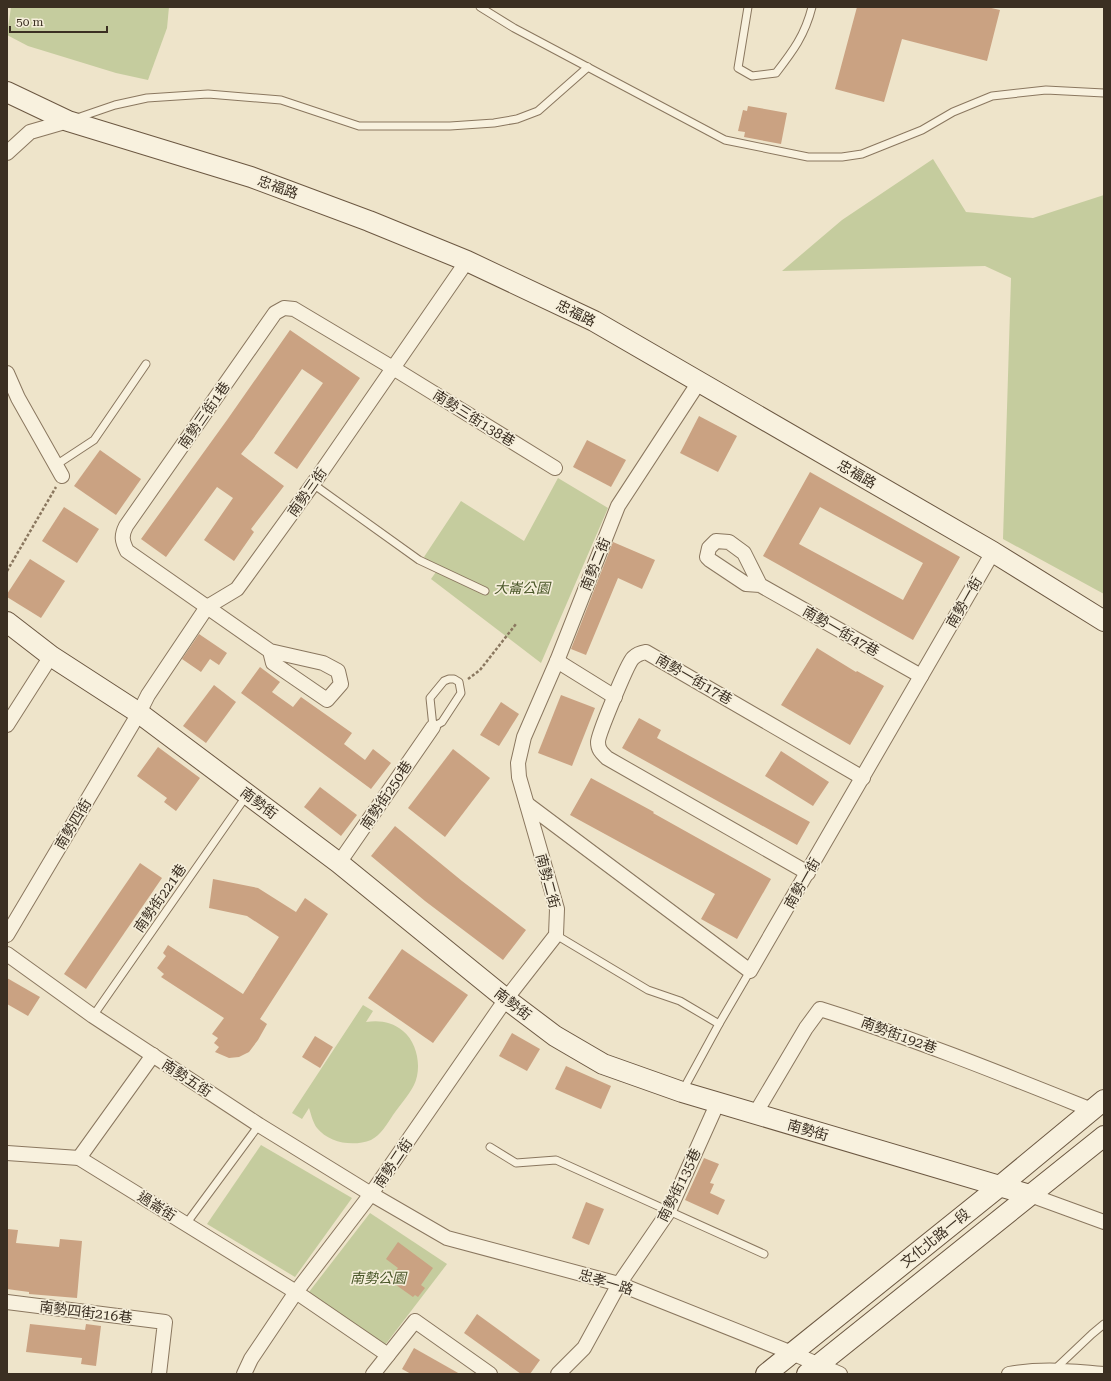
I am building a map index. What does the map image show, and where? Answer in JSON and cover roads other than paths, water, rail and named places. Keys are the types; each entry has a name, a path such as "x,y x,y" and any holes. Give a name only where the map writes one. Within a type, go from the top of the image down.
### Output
{"street":[{"name":"忠福路","path":"7,92 68,121 251,177 369,221 467,260 594,321 992,552 1104,620"},
{"path":"7,153 30,132 68,121"},
{"name":"南勢三街","path":"139,713 148,695 208,607 237,589 313,484 467,260"},
{"name":"南勢三街1巷","path":"208,607 127,551 122,541 122,534 135,513 275,313 284,308 294,309 393,368"},
{"name":"南勢三街138巷","path":"393,368 556,468"},
{"path":"7,373 18,398 59,471"},
{"name":"南勢二街","path":"244,1374 251,1359 296,1292 371,1194 506,999 556,935 557,909 519,777 519,751 530,720 557,661 618,506 699,382"},
{"name":"南勢一街","path":"750,971 863,778 992,552"},
{"name":"南勢一街47巷","path":"760,585 921,676"},
{"path":"208,607 270,651 323,663 338,671 341,684 327,700 273,663 270,651"},
{"name":"南勢街","path":"7,622 51,656 139,713 339,863 506,999 555,1036 603,1064 682,1092 1000,1186 1104,1222"},
{"name":"南勢一街17巷","path":"808,873 607,758 599,750 598,741 631,660 638,654 646,652 863,778"},
{"path":"7,725 51,656"},
{"path":"557,661 615,697"},
{"name":"南勢四街","path":"7,935 139,713"},
{"name":"南勢街250巷","path":"339,863 433,727"},
{"path":"526,804 750,971"},
{"name":"南勢五街","path":"7,954 94,1016 259,1125 371,1194"},
{"name":"南勢街192巷","path":"755,1114 806,1028 820,1009 860,1021 974,1063 1098,1105"},
{"path":"79,1158 153,1055"},
{"name":"南勢街135巷","path":"558,1374 584,1348 619,1284 669,1211 718,1102"},
{"name":"文化北路一段","path":"766,1374 1000,1186 1098,1105"},
{"name":"文化北路一段","path":"813,1369 1104,1136"},
{"name":"過崙街","path":"7,1153 79,1158 296,1292 388,1355"},
{"name":"忠孝一路","path":"371,1194 447,1238 619,1284 792,1353 813,1369 840,1374"},
{"name":"南勢四街216巷","path":"7,1302 164,1322 159,1374"},
{"path":"373,1374 415,1321 490,1374"},
{"path":"1009,1374 1034,1370 1053,1370 1104,1374"}],"lane":[{"path":"480,7 514,28 725,140 808,156 842,157 862,154 922,130 953,112 992,96 1046,90 1104,93"},
{"path":"748,7 738,68 752,76 776,73 793,51 807,25 812,7"},
{"path":"68,121 115,105 147,98 208,94 281,100 359,126 450,126 494,123 517,118 538,111 588,67"},
{"path":"59,471 94,440 146,364"},
{"path":"313,484 419,560 485,591"},
{"path":"454,679 459,682 461,693 442,722 433,727 430,698 444,681 454,679"},
{"name":"南勢街221巷","path":"94,1016 247,795"},
{"path":"556,935 648,990 680,1000 719,1024"},
{"path":"682,1092 750,971"},
{"path":"186,1224 259,1125"},
{"path":"490,1147 516,1163 556,1160 764,1254"},
{"path":"1053,1370 1104,1324"}],"park label":[{"name":"大崙公園","path":"522,588"},
{"name":"南勢公園","path":"378,1278"}]}
